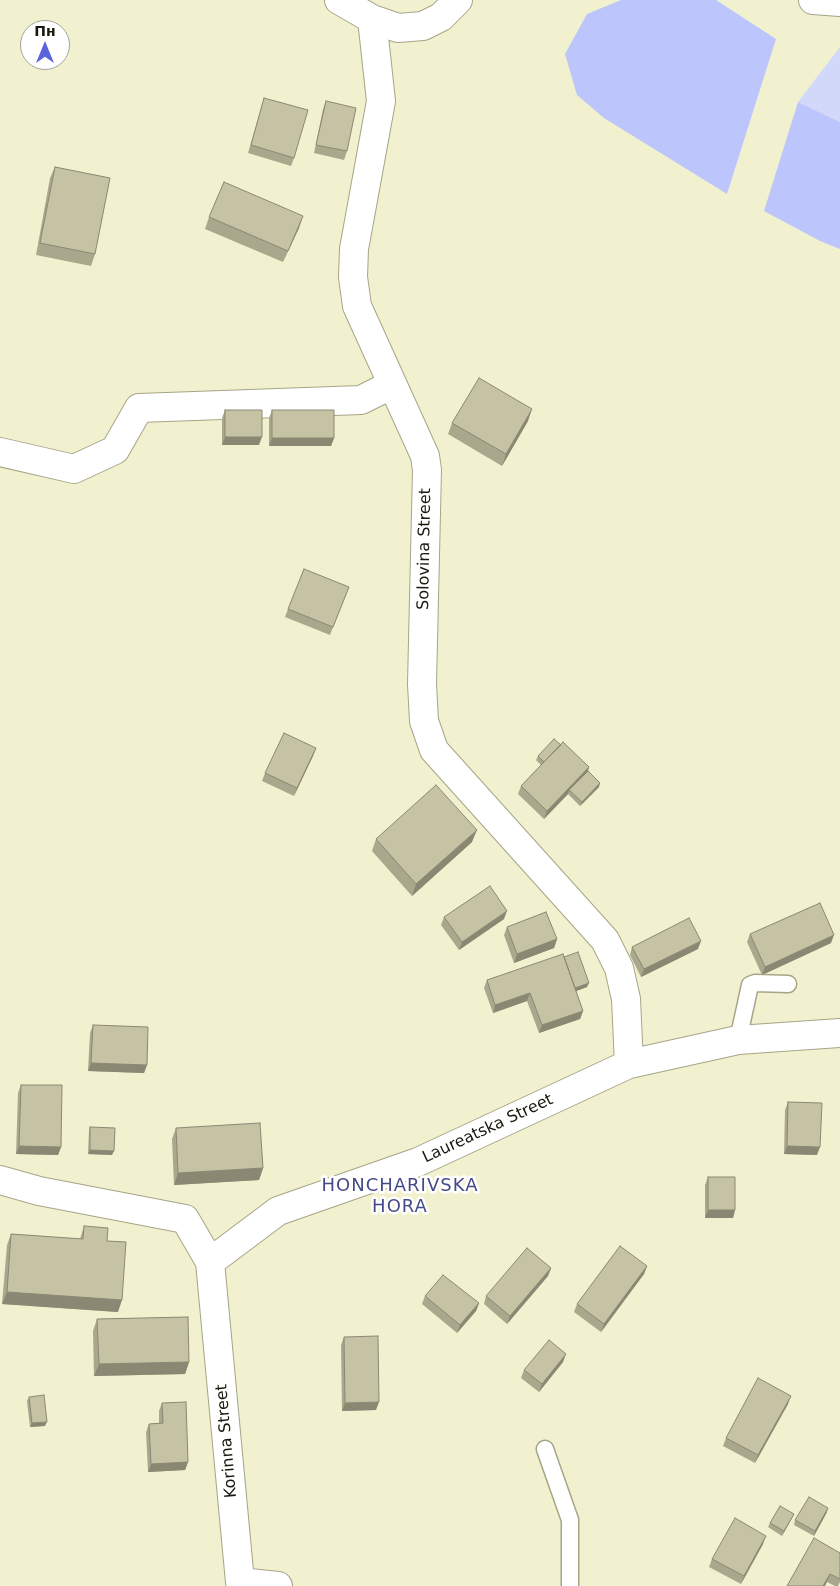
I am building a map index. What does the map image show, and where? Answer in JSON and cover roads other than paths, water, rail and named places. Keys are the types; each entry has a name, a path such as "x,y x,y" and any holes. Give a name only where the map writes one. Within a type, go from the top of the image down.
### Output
{"street":[{"path":"339,0 372,19 398,28 423,26 441,17 458,0"},
{"path":"813,0 840,2"},
{"name":"Solovina Street","path":"372,19 381,101 354,249 353,277 357,306 425,456 427,470 422,684 424,721 434,750 605,940 619,968 626,999 629,1064"},
{"path":"0,452 74,469 115,450 139,408 361,400 392,385"},
{"name":"Laureatska Street","path":"210,1262 278,1211 418,1162 629,1064 738,1040 840,1033"},
{"path":"0,1180 40,1191 185,1219 210,1262"},
{"name":"Korinna Street","path":"210,1262 241,1584 278,1586"}],"lane":[{"path":"738,1040 750,985 755,983 788,984"},
{"path":"545,1449 570,1520 570,1586"}],"district":[{"name":"HONCHARIVSKA HORA","path":"400,1196"}]}
